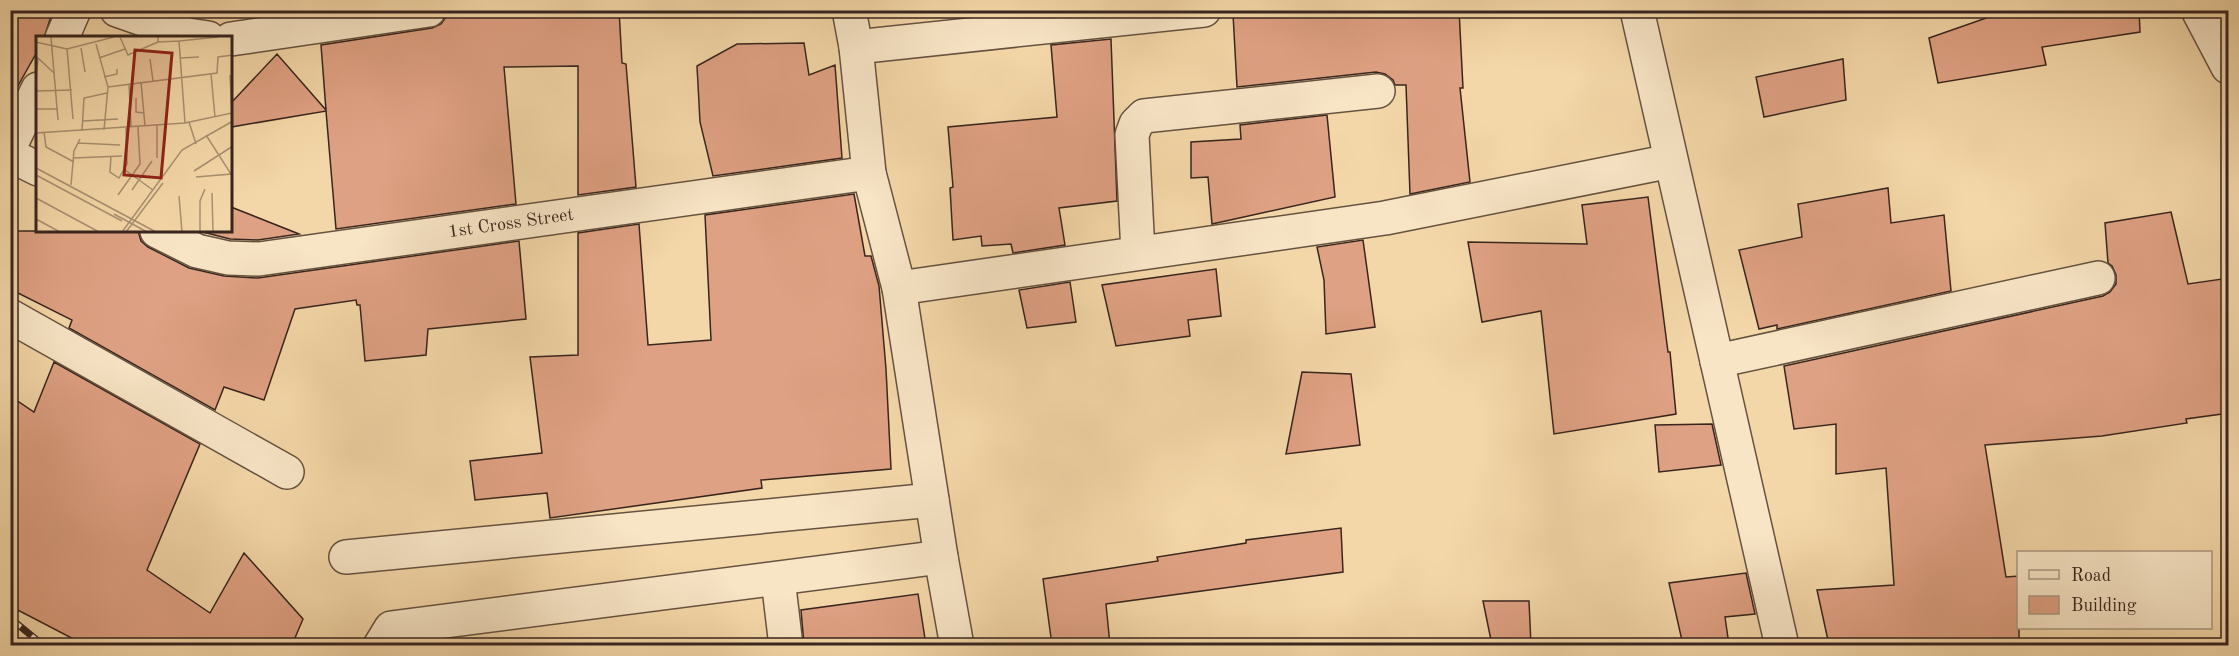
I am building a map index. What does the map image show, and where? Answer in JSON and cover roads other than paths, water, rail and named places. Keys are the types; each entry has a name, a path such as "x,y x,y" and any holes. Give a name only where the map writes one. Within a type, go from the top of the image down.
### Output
{"street":[{"path":"63,36 74,10"},
{"path":"117,10 195,36"},
{"path":"232,39 429,10"},
{"path":"849,10 856,47 869,173 899,288 957,645"},
{"path":"856,47 1204,10"},
{"path":"1637,10 1782,645"},
{"path":"2198,10 2229,67"},
{"path":"1138,254 1132,135 1136,124 1144,116 1378,92"},
{"path":"10,146 36,93"},
{"path":"10,155 36,168"},
{"path":"899,288 1385,218 1671,161"},
{"name":"1st Cross Street","path":"159,232 197,251 228,258 259,259 869,173"},
{"path":"1717,361 2098,278"},
{"path":"10,316 287,472"},
{"path":"346,557 932,500"},
{"path":"380,645 391,628 941,557"},
{"path":"778,579 786,645"}],"railway":[{"path":"10,618 44,646"}]}
